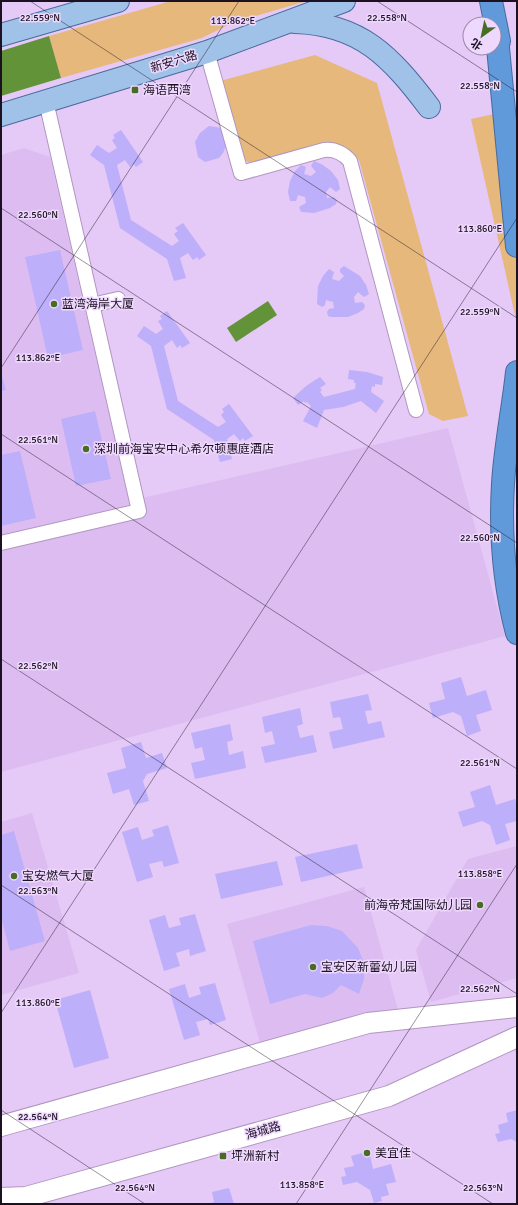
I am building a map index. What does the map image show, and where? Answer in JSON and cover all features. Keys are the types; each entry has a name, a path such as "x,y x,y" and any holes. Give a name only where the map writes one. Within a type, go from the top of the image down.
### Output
{"highway":[{"path":"491,1 494,16"},
{"path":"502,55 517,124"},
{"path":"499,56 517,246"},
{"path":"517,372 503,483 502,517 504,563 517,632"}],"main road":[{"path":"1,35 118,1"},
{"name":"新安六路","path":"1,115 207,52 344,1"},
{"path":"290,22 325,24 353,34 387,59 417,91 429,107"},
{"path":"1,1126 32,1116 368,1023 517,1007"},
{"name":"海城路","path":"1,1198 26,1197 389,1096 517,1037"},
{"path":"1,1113 32,1116"},
{"path":"31,1204 52,1190"}],"street":[{"path":"207,52 241,173 324,150 338,152 350,161 416,410"},
{"path":"1,543 139,511 46,101"},
{"path":"92,305 118,300"}],"shaded area":[{"path":"171,1 307,1 232,23 202,38 61,78 49,36"},
{"path":"49,36 61,78 1,96 1,51"},
{"path":"315,55 377,83 468,416 443,421 429,414 359,160 335,144 252,164 244,160 220,81"},
{"path":"517,109 517,324 471,119"},
{"path":"24,148 50,157 129,501 448,428 505,636 1,772 1,155"},
{"path":"268,301 277,315 236,342 227,328"},
{"name":"宝安燃气大厦","path":"32,813 79,973 1,995 1,822"},
{"name":"前海帝梵国际幼儿园","path":"517,846 517,978 431,1002 416,950 468,859"},
{"name":"宝安区新蕾幼儿园","path":"364,887 398,1010 261,1047 227,924"}],"building":[{"path":"209,126 222,128 227,144 219,158 205,162 198,157 195,142 200,133"},
{"path":"121,130 143,162 136,167 134,164 130,167 125,160 117,165 131,220 172,246 179,241 174,234 178,231 175,228 183,223 206,255 199,260 197,257 193,260 188,253 180,258 186,278 174,281 167,259 120,228 104,165 90,155 97,145 109,153 117,148 112,140 115,138 113,135"},
{"path":"314,161 331,171 338,180 340,189 336,192 330,187 326,192 327,198 334,197 337,200 336,204 330,208 314,213 301,212 299,207 306,203 305,197 298,195 296,201 290,201 288,192 290,181 295,171 301,165 306,167 304,174 311,176 316,172 311,166"},
{"name":"蓝湾海岸大厦","path":"60,250 83,350 48,358 25,257"},
{"path":"344,266 360,276 366,285 369,294 364,297 358,292 354,297 355,303 362,302 365,305 364,309 358,313 348,317 331,317 328,316 327,312 329,309 334,308 333,302 326,300 325,305 322,307 317,304 318,286 323,276 329,269 334,272 332,279 339,281 344,276 340,272 340,269"},
{"path":"167,311 190,343 182,348 180,345 177,348 172,340 164,346 178,401 218,427 226,422 221,415 224,412 222,409 229,404 253,436 245,441 243,438 240,441 234,434 227,439 232,459 220,462 214,440 167,409 151,346 137,336 144,326 156,334 163,329 158,321 162,319 160,316"},
{"path":"349,370 367,372 383,377 382,385 375,384 375,387 372,386 371,392 384,401 376,413 361,401 343,407 324,410 317,428 303,421 311,406 304,401 298,405 293,398 306,386 320,377 326,384 320,388 322,390 320,392 324,397 355,389 356,383 354,383 354,380 348,379"},
{"path":"1,373 6,390 1,391"},
{"name":"深圳前海宝安中心希尔顿惠庭酒店","path":"95,411 111,479 76,486 61,419"},
{"path":"20,451 36,518 1,526 1,455"},
{"path":"461,677 467,696 486,690 492,710 476,715 481,731 467,736 461,716 453,712 433,718 429,703 445,699 441,683"},
{"path":"368,694 372,710 365,711 368,724 381,721 385,737 333,749 329,732 343,729 340,717 333,718 330,702"},
{"path":"300,708 303,724 297,726 300,738 313,735 317,752 265,763 261,747 275,744 272,731 265,733 262,717"},
{"path":"230,724 233,740 227,742 229,755 243,751 246,768 195,779 191,763 205,760 202,747 195,749 191,733"},
{"path":"141,742 146,758 162,753 167,768 147,774 143,781 149,801 134,805 129,789 113,794 107,773 126,768 121,748"},
{"path":"490,785 496,805 515,799 517,805 517,821 505,824 510,840 496,845 490,825 482,821 463,827 458,812 475,807 470,792"},
{"path":"168,825 179,863 164,867 162,861 149,864 153,877 137,882 122,832 138,827 142,840 154,836 152,830"},
{"name":"宝安燃气大厦","path":"14,831 45,941 10,951 1,917 1,835"},
{"path":"357,844 363,868 301,882 295,857"},
{"path":"277,861 283,885 221,899 215,874"},
{"path":"195,914 206,951 190,956 189,949 176,953 180,966 164,971 149,920 165,915 169,928 181,925 179,918"},
{"path":"311,925 327,926 342,931 358,948 364,963 364,979 359,994 341,985 333,993 322,998 305,994 270,1004 253,941"},
{"path":"215,983 226,1020 210,1025 208,1019 196,1022 200,1035 184,1040 169,989 185,984 189,998 201,994 199,987"},
{"path":"90,990 109,1058 74,1068 55,1000"},
{"path":"517,1110 517,1142 511,1139 498,1142 495,1134 500,1133 498,1125 508,1122 506,1113"},
{"path":"369,1151 373,1169 391,1164 396,1182 386,1184 389,1195 381,1197 382,1201 374,1203 370,1190 357,1182 343,1185 341,1177 346,1176 344,1168 354,1166 351,1156"},
{"path":"229,1188 234,1204 209,1204 214,1202 212,1192"}],"place":[{"name":"海语西湾","path":"135,90"},
{"name":"蓝湾海岸大厦","path":"54,304"},
{"name":"深圳前海宝安中心希尔顿惠庭酒店","path":"86,449"},
{"name":"宝安燃气大厦","path":"14,876"},
{"name":"前海帝梵国际幼儿园","path":"480,905"},
{"name":"宝安区新蕾幼儿园","path":"313,967"},
{"name":"美宜佳","path":"367,1153"},
{"name":"坪洲新村","path":"223,1156"}]}
